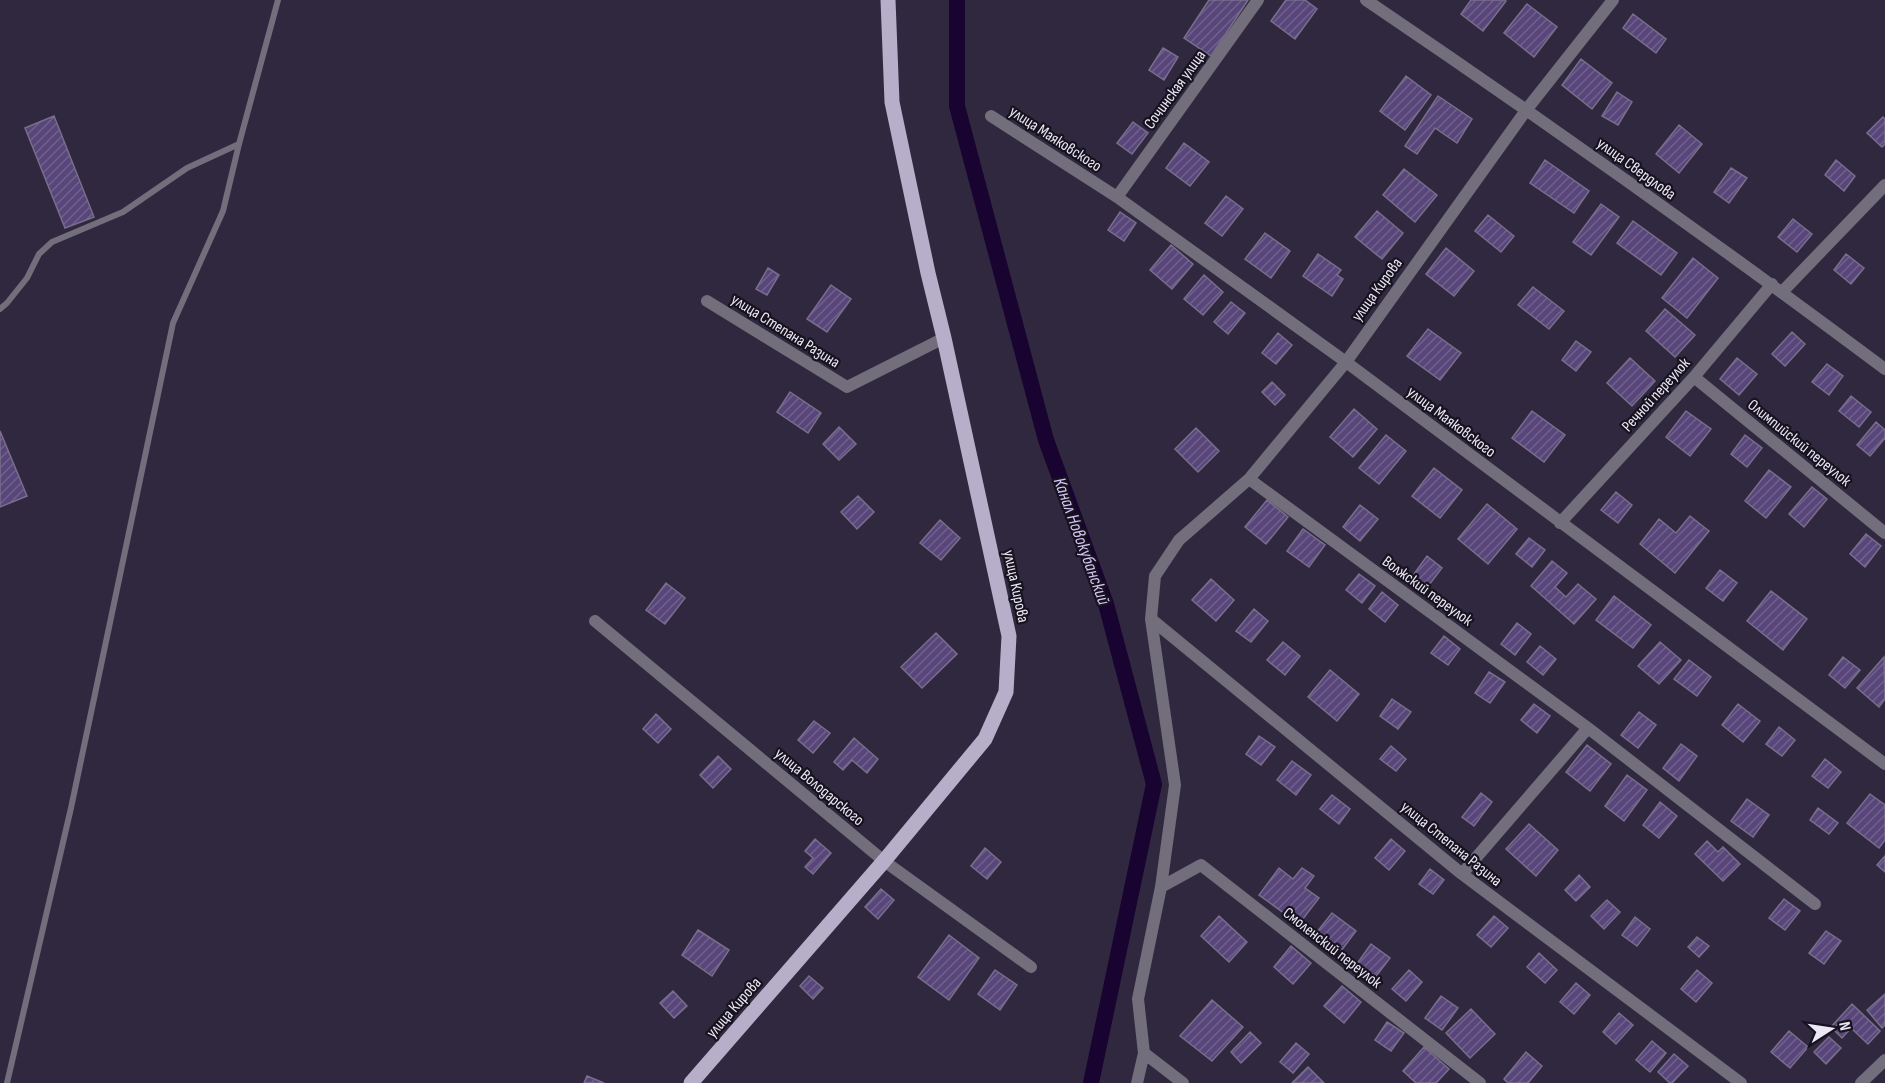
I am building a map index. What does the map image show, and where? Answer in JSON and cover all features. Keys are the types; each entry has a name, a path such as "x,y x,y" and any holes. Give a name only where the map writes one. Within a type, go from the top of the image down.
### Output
{"main road":[{"name":"улица Кирова","path":"691,1083 884,861 985,740 1006,692 1009,636 892,102 888,0"}],"street":[{"name":"Сочинская улица","path":"1117,197 1258,0"},
{"name":"улица Свердлова","path":"1366,0 1527,109 1777,288 1885,369"},
{"name":"улица Кирова","path":"1137,1083 1144,1053 1138,999 1161,887 1175,785 1150,619 1155,576 1179,540 1249,479 1346,362 1527,109 1613,0"},
{"name":"улица Маяковского","path":"991,116 1117,197 1346,362 1885,764"},
{"name":"Речной переулок","path":"1560,523 1777,288 1885,185"},
{"name":"улица Степана Разина","path":"707,301 847,387 944,338"},
{"name":"Олимпийский переулок","path":"1694,377 1885,533"},
{"name":"Волжский переулок","path":"1249,479 1588,728 1815,904"},
{"name":"улица Степана Разина","path":"1150,619 1462,874 1741,1083"},
{"name":"улица Володарского","path":"595,621 884,861 1031,967"},
{"path":"1462,874 1588,728"},
{"name":"Смоленский переулок","path":"1161,887 1202,865 1480,1083"},
{"path":"1144,1053 1183,1083"},
{"path":"1861,1083 1885,1060"}],"lane":[{"path":"7,1083 71,808 173,323 223,211 238,144 278,0"},
{"path":"0,309 8,303 27,278 39,254 52,242 123,212 188,168 238,144"}],"building":[{"path":"1209,0 1248,0 1211,56 1184,38"},
{"path":"1286,0 1305,0 1317,9 1295,39 1271,21"},
{"path":"1471,0 1506,1 1483,31 1461,14"},
{"path":"1527,4 1557,27 1534,57 1504,33"},
{"path":"1633,14 1666,39 1656,53 1623,28"},
{"path":"1163,48 1178,57 1164,80 1149,70"},
{"path":"1581,59 1612,83 1592,109 1562,85"},
{"path":"1406,76 1431,95 1405,130 1380,111"},
{"path":"1617,92 1632,102 1618,125 1602,116"},
{"path":"1438,96 1472,119 1457,143 1435,128 1417,154 1405,146"},
{"path":"54,116 94,217 65,228 25,128"},
{"path":"1883,117 1885,119 1885,144 1882,147 1867,133"},
{"path":"1133,122 1148,133 1132,154 1117,143"},
{"path":"1679,125 1702,144 1679,173 1656,154"},
{"path":"1184,143 1209,162 1190,186 1166,168"},
{"path":"1545,160 1589,191 1574,213 1530,183"},
{"path":"1836,160 1855,176 1844,191 1825,175"},
{"path":"1731,168 1747,178 1729,203 1714,192"},
{"path":"1404,169 1437,195 1415,222 1383,195"},
{"path":"1226,196 1243,209 1222,236 1205,223"},
{"path":"1601,204 1619,217 1591,255 1573,242"},
{"path":"1377,211 1403,233 1382,259 1355,237"},
{"path":"1120,212 1136,223 1124,241 1108,230"},
{"path":"1488,215 1514,236 1501,252 1475,231"},
{"path":"1793,219 1812,234 1797,252 1778,237"},
{"path":"1633,221 1677,253 1661,275 1617,243"},
{"path":"1265,233 1290,251 1271,278 1245,259"},
{"path":"1171,245 1193,264 1172,289 1150,270"},
{"path":"1446,248 1474,271 1454,296 1426,274"},
{"path":"1318,254 1341,270 1337,275 1343,279 1332,296 1303,276"},
{"path":"1846,254 1864,268 1851,284 1834,270"},
{"path":"1693,258 1718,278 1687,318 1662,298"},
{"path":"768,268 779,275 767,295 756,289"},
{"path":"1204,275 1223,292 1203,315 1184,299"},
{"path":"831,285 851,299 827,332 807,319"},
{"path":"1533,287 1564,311 1549,329 1518,305"},
{"path":"1231,302 1245,313 1228,334 1214,322"},
{"path":"1665,309 1695,335 1675,357 1646,331"},
{"path":"1428,329 1461,353 1440,380 1407,356"},
{"path":"1792,332 1805,344 1785,366 1772,354"},
{"path":"1278,333 1292,345 1276,364 1262,353"},
{"path":"1576,341 1591,352 1576,371 1562,360"},
{"path":"1630,358 1655,381 1632,406 1607,383"},
{"path":"1737,358 1757,374 1739,395 1720,379"},
{"path":"1827,364 1843,376 1829,395 1812,382"},
{"path":"1272,382 1285,395 1275,405 1262,392"},
{"path":"790,392 821,413 808,433 777,412"},
{"path":"1851,396 1871,412 1859,427 1839,411"},
{"path":"1354,409 1377,429 1353,457 1330,437"},
{"path":"1532,411 1565,435 1544,462 1512,438"},
{"path":"1686,411 1711,429 1690,456 1666,437"},
{"path":"1876,422 1885,430 1885,438 1870,456 1857,445"},
{"path":"839,427 856,444 839,460 823,444"},
{"path":"1196,428 1219,451 1198,472 1175,449"},
{"path":"0,431 27,496 0,507"},
{"path":"1386,435 1406,451 1379,484 1359,468"},
{"path":"1745,435 1762,448 1747,467 1731,454"},
{"path":"1434,468 1462,490 1440,518 1412,496"},
{"path":"1769,470 1791,487 1766,518 1745,501"},
{"path":"1812,487 1827,499 1804,527 1789,514"},
{"path":"1616,492 1632,505 1618,523 1601,510"},
{"path":"858,496 874,512 857,529 841,512"},
{"path":"1267,500 1288,517 1266,544 1245,527"},
{"path":"1487,504 1517,529 1488,564 1458,539"},
{"path":"1360,505 1378,519 1360,541 1343,527"},
{"path":"1690,516 1709,531 1675,573 1640,544 1659,519 1676,533"},
{"path":"940,520 960,538 941,560 920,543"},
{"path":"1303,529 1325,545 1309,567 1287,551"},
{"path":"1866,534 1881,546 1865,567 1850,554"},
{"path":"1529,538 1545,550 1532,567 1516,554"},
{"path":"1427,556 1442,568 1426,589 1411,578"},
{"path":"1552,561 1567,573 1555,587 1566,597 1578,584 1596,599 1574,624 1531,586"},
{"path":"1720,570 1737,583 1723,601 1706,588"},
{"path":"1359,574 1375,586 1362,603 1346,590"},
{"path":"1211,579 1234,600 1216,621 1192,600"},
{"path":"666,583 685,598 665,624 646,610"},
{"path":"1771,591 1807,619 1783,650 1747,621"},
{"path":"1382,592 1398,605 1385,622 1369,609"},
{"path":"1614,596 1651,625 1633,648 1596,620"},
{"path":"1254,609 1268,621 1251,642 1236,631"},
{"path":"1517,623 1531,634 1515,655 1501,644"},
{"path":"936,633 957,654 922,688 901,667"},
{"path":"1444,636 1460,649 1448,665 1431,653"},
{"path":"1283,642 1300,656 1285,675 1267,660"},
{"path":"1660,642 1681,660 1659,684 1638,666"},
{"path":"1540,646 1556,659 1543,675 1527,662"},
{"path":"1843,657 1860,670 1845,688 1829,675"},
{"path":"1884,657 1885,699 1879,707 1857,688"},
{"path":"1689,660 1711,677 1697,696 1674,679"},
{"path":"1330,670 1359,694 1337,721 1308,697"},
{"path":"1489,672 1505,682 1490,703 1475,693"},
{"path":"1392,699 1411,712 1398,729 1380,716"},
{"path":"1534,704 1550,716 1537,733 1521,720"},
{"path":"1738,704 1760,721 1743,742 1722,725"},
{"path":"1639,712 1656,725 1638,748 1621,735"},
{"path":"656,714 671,729 658,743 643,729"},
{"path":"814,721 830,733 813,753 798,740"},
{"path":"1779,727 1795,740 1782,756 1766,744"},
{"path":"1259,736 1275,747 1261,765 1246,754"},
{"path":"854,738 878,759 867,773 852,760 843,770 834,762"},
{"path":"1681,744 1697,756 1679,781 1663,768"},
{"path":"1587,745 1611,764 1590,791 1566,772"},
{"path":"1391,746 1406,759 1396,771 1380,759"},
{"path":"718,756 731,769 713,788 700,775"},
{"path":"1825,759 1841,772 1828,788 1812,776"},
{"path":"1292,761 1311,775 1296,795 1277,780"},
{"path":"1627,775 1647,790 1624,821 1605,806"},
{"path":"1481,793 1492,802 1474,826 1462,817"},
{"path":"1870,794 1885,805 1885,840 1879,848 1847,823"},
{"path":"1332,795 1350,809 1339,824 1320,809"},
{"path":"1747,799 1769,815 1753,837 1731,821"},
{"path":"1660,802 1677,816 1659,838 1643,825"},
{"path":"1818,808 1838,823 1829,834 1810,820"},
{"path":"1529,824 1558,850 1536,876 1506,849"},
{"path":"815,839 831,853 813,874 805,867 813,858 805,851"},
{"path":"1391,839 1405,851 1389,870 1375,858"},
{"path":"1707,841 1718,852 1723,847 1740,864 1723,881 1695,854"},
{"path":"985,848 1001,862 987,879 971,866"},
{"path":"1885,856 1885,872 1877,865"},
{"path":"1279,868 1293,879 1302,868 1314,876 1305,888 1319,898 1299,924 1259,895"},
{"path":"1430,869 1444,880 1433,894 1419,884"},
{"path":"1579,875 1590,887 1576,901 1565,890"},
{"path":"881,889 894,900 878,919 865,907"},
{"path":"1784,899 1800,911 1785,930 1769,918"},
{"path":"1607,900 1620,912 1604,929 1591,916"},
{"path":"1332,913 1356,931 1341,951 1316,933"},
{"path":"1219,916 1247,942 1229,962 1201,936"},
{"path":"1494,916 1508,928 1491,947 1477,935"},
{"path":"1635,917 1650,929 1637,946 1622,935"},
{"path":"698,930 729,950 712,976 682,955"},
{"path":"1826,931 1841,941 1824,964 1809,953"},
{"path":"949,935 979,958 949,1000 918,977"},
{"path":"1697,937 1709,946 1699,957 1688,947"},
{"path":"1371,944 1390,958 1374,979 1356,965"},
{"path":"1291,946 1311,963 1293,984 1274,967"},
{"path":"1539,953 1557,970 1545,983 1527,967"},
{"path":"995,970 1017,985 1000,1010 978,994"},
{"path":"1409,970 1422,982 1406,1001 1392,989"},
{"path":"1697,970 1712,983 1696,1002 1681,989"},
{"path":"809,976 823,988 813,999 800,986"},
{"path":"1576,983 1590,995 1574,1014 1560,1002"},
{"path":"1342,986 1361,1002 1344,1023 1324,1006"},
{"path":"673,991 687,1006 674,1018 660,1003"},
{"path":"1885,994 1885,1025 1882,1028 1867,1010"},
{"path":"1441,996 1458,1008 1442,1030 1425,1018"},
{"path":"1212,1000 1243,1027 1212,1061 1180,1036"},
{"path":"1852,1004 1880,1031 1868,1044 1851,1028 1842,1038 1831,1027"},
{"path":"1471,1009 1495,1034 1470,1058 1446,1033"},
{"path":"1619,1013 1633,1025 1616,1044 1603,1032"},
{"path":"1387,1022 1404,1033 1391,1051 1375,1040"},
{"path":"1789,1031 1808,1047 1790,1068 1771,1052"},
{"path":"1250,1032 1261,1043 1241,1063 1231,1052"},
{"path":"1829,1037 1841,1048 1826,1064 1814,1052"},
{"path":"1652,1041 1666,1053 1650,1072 1636,1060"},
{"path":"1296,1043 1309,1054 1293,1073 1280,1062"},
{"path":"1424,1047 1449,1069 1436,1083 1416,1083 1403,1071"},
{"path":"1526,1052 1542,1066 1528,1083 1508,1083 1504,1079"},
{"path":"1674,1054 1688,1066 1670,1083 1658,1072"},
{"path":"1308,1067 1324,1083 1292,1083"},
{"path":"587,1076 604,1083 584,1083"}],"waterway":[{"name":"Канал Новокубанский","path":"957,0 957,106 1046,440 1106,604 1154,784 1091,1083"}]}
